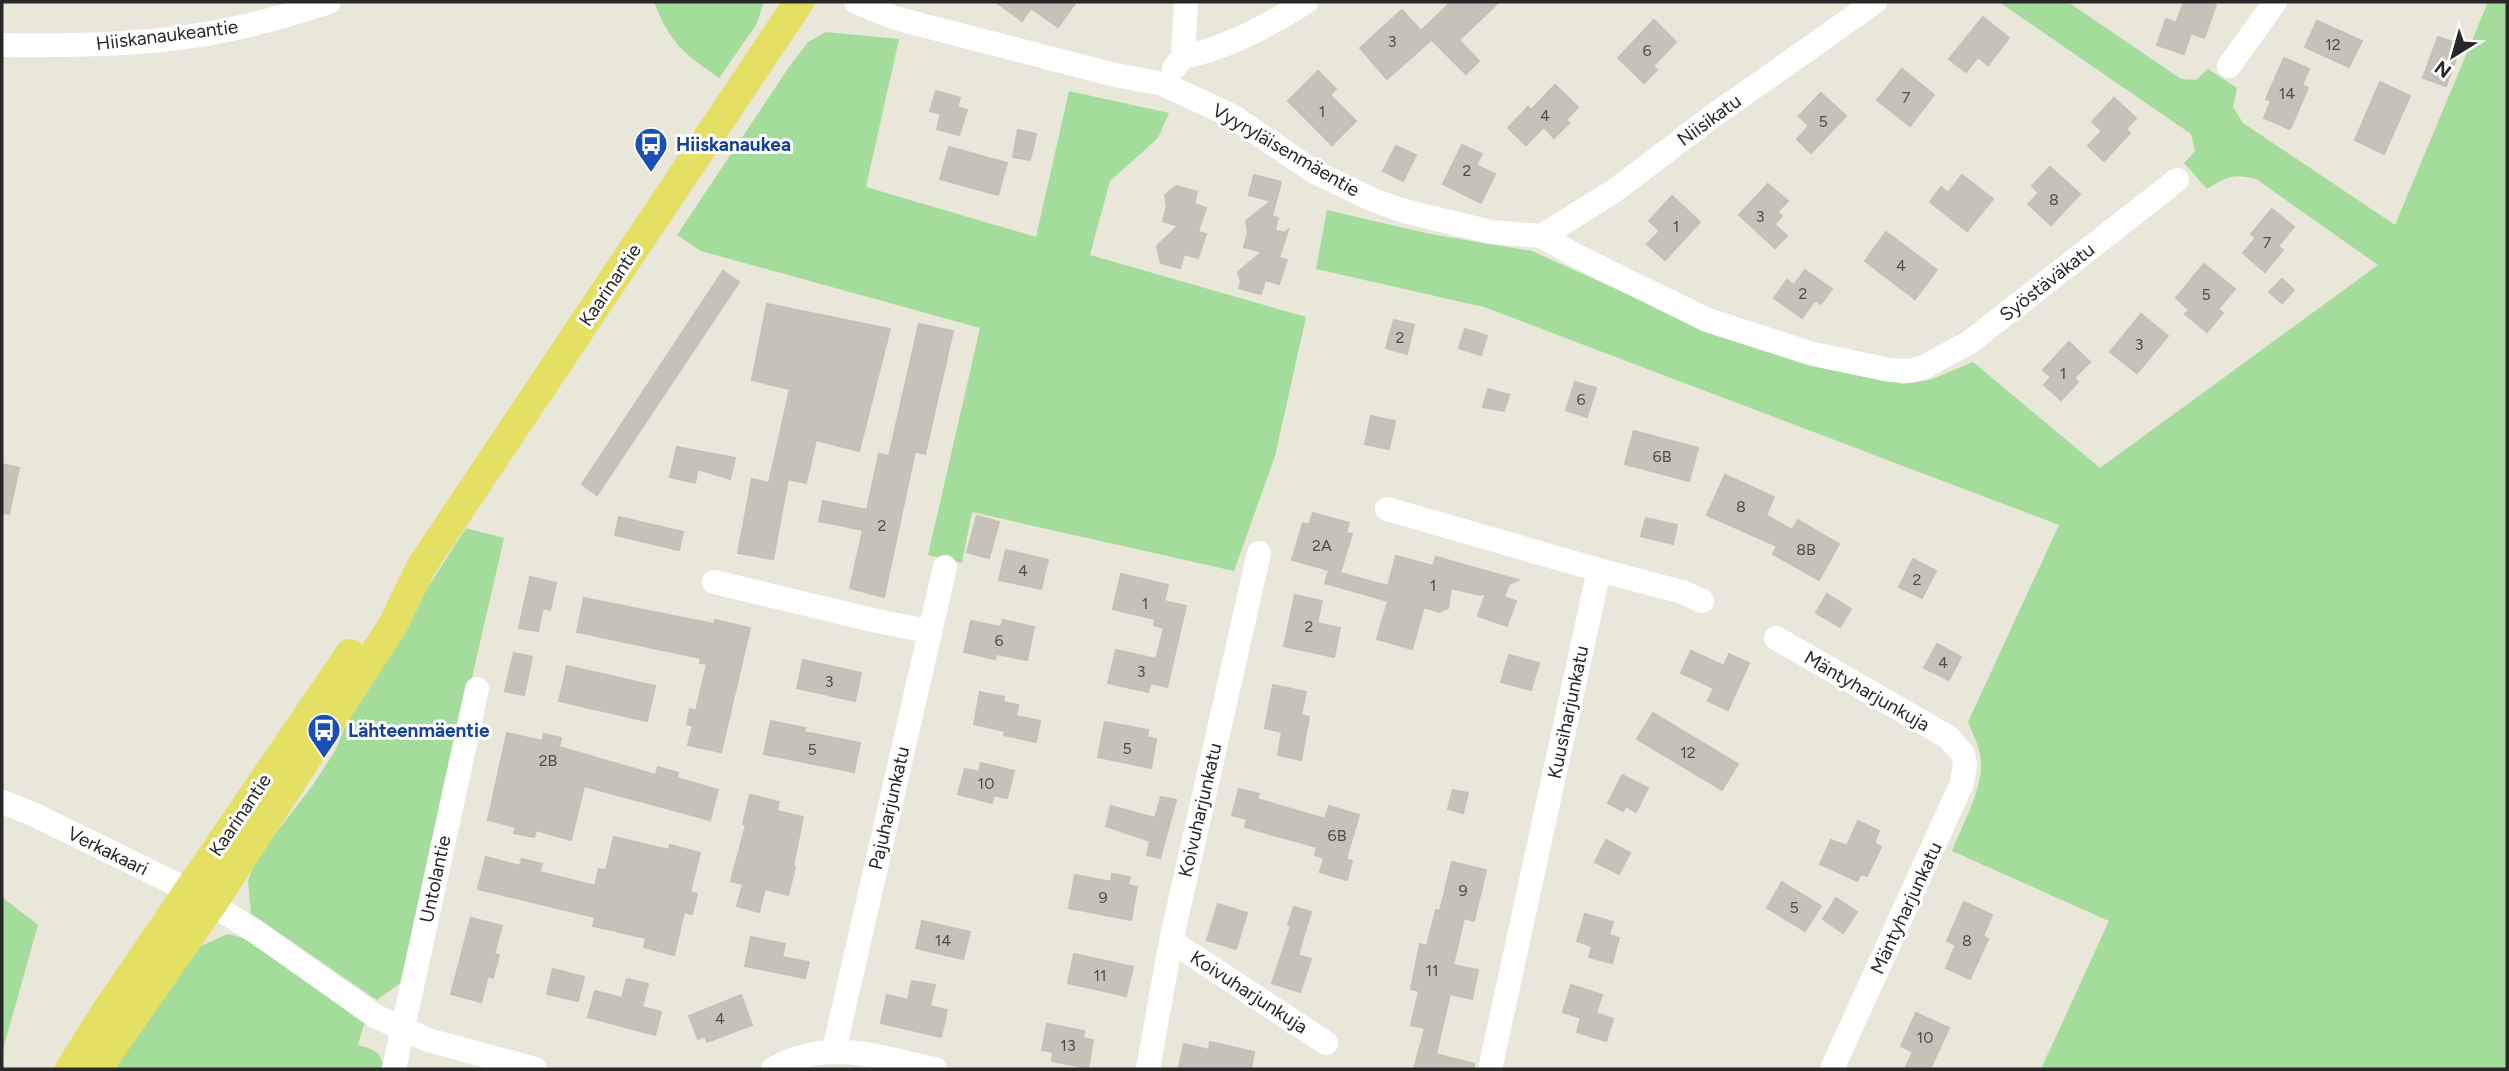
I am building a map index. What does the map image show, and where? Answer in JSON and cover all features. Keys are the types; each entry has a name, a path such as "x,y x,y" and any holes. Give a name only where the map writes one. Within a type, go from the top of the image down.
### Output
{"main road":[{"name":"Kaarinantie","path":"70,1069 200,897 393,625 421,567 799,2"},
{"name":"Kaarinantie","path":"97,1069 200,897"}],"street":[{"name":"Hiiskanaukeantie","path":"2,45 69,46 198,34 242,27 328,2"},
{"name":"Vyyryläisenmäentie","path":"856,2 895,18 1111,74 1163,83 1232,116 1313,171 1373,200 1404,211 1491,232 1542,236 1573,254 1716,323 1813,354 1872,367 1909,371"},
{"path":"1163,83 1182,57 1186,2"},
{"path":"1182,57 1205,53 1249,35 1306,2"},
{"name":"Niisikatu","path":"1542,236 1614,191 1724,108 1875,2"},
{"path":"2229,66 2275,2"},
{"name":"Syöstäväkatu","path":"1909,371 1931,364 1970,342 2178,180"},
{"path":"1387,509 1682,592 1702,601"},
{"name":"Koivuharjunkatu","path":"1148,1069 1171,941 1259,553"},
{"name":"Pajuharjunkatu","path":"834,1050 945,566"},
{"name":"Kuusiharjunkatu","path":"1490,1069 1599,570"},
{"path":"714,582 928,631"},
{"name":"Mäntyharjunkuja","path":"1776,638 1957,745"},
{"name":"Untolantie","path":"394,1069 477,689"},
{"name":"Mäntyharjunkatu","path":"1832,1069 1962,783 1965,764 1957,745"},
{"name":"Verkakaari","path":"2,802 35,815 200,897"},
{"path":"200,897 255,931 375,1016 428,1040 535,1069"},
{"name":"Koivuharjunkuja","path":"1171,941 1326,1043"},
{"path":"773,1069 799,1057 834,1050 935,1069"}],"green space":[{"path":"654,2 763,2 763,5 756,25 719,78 672,38"},
{"path":"1999,2 2068,2 2181,79 2196,80 2208,69 2237,88 2233,107 2243,123 2395,225 2488,2 2507,2 2507,1069 2041,1069 2109,921 1952,851 1980,778 1980,754 1968,722 2059,525 1484,307 1316,269 1327,210 1430,234 1532,251 1651,305 1803,359 1903,384 1930,380 1973,362 2100,468 2378,265 2256,179 2230,177 2207,189 2184,163 2195,151 2191,134"},
{"path":"826,32 899,39 866,187 1036,237 1069,91 1169,113 1158,138 1110,181 1090,255 1306,317 1275,456 1234,571 972,512 962,563 928,555 980,328 701,251 677,235 789,67 808,42"},
{"path":"466,528 504,538 402,982 377,1000 251,914 248,881 256,859 313,785 335,751 358,696"},
{"path":"2,897 38,925 2,1053"},
{"path":"228,934 243,938 365,1021 358,1045 376,1052 383,1063 383,1069 113,1069 201,946"}],"building":[{"path":"996,2 1076,2 1058,27 1031,8 1022,21"},
{"path":"1451,2 1499,2 1459,40 1479,61 1466,74 1422,30"},
{"path":"2184,2 2207,2 2216,5 2204,38 2191,33 2184,54 2157,45 2166,19 2176,23"},
{"path":"1402,10 1430,41 1387,79 1360,48"},
{"path":"1983,17 2009,38 1988,65 1978,57 1966,72 1949,59"},
{"path":"1654,20 1676,42 1653,66 1657,70 1644,83 1618,58"},
{"path":"2317,21 2362,41 2349,67 2305,47"},
{"path":"2438,37 2461,45 2446,86 2423,78"},
{"path":"2284,58 2309,69 2302,85 2308,88 2290,129 2264,118 2271,101 2266,99"},
{"path":"1902,69 1934,95 1910,126 1877,100"},
{"path":"1318,71 1336,89 1330,95 1356,121 1332,145 1288,101"},
{"path":"2380,82 2410,96 2384,154 2355,140"},
{"path":"1555,85 1578,107 1566,120 1569,123 1554,138 1544,127 1526,145 1508,128 1528,107 1531,110"},
{"path":"936,91 960,98 957,107 967,110 959,135 937,129 941,114 930,111"},
{"path":"1821,93 1846,116 1811,153 1797,139 1809,126 1799,116"},
{"path":"2114,98 2136,118 2126,129 2130,133 2104,161 2088,146 2102,131 2092,122"},
{"path":"1018,130 1036,134 1030,160 1013,157"},
{"path":"1462,145 1482,154 1476,165 1495,174 1481,203 1443,184"},
{"path":"1396,146 1416,155 1403,181 1383,171"},
{"path":"949,147 1007,163 998,195 940,179"},
{"path":"2050,167 2080,194 2051,225 2028,204 2039,193 2032,186"},
{"path":"1254,175 1281,182 1272,216 1278,218 1275,230 1284,233 1288,230 1279,258 1287,260 1279,284 1265,280 1261,294 1239,288 1241,281 1238,272 1262,252 1244,247 1248,233 1246,221 1271,201 1249,195"},
{"path":"1962,175 1993,199 1967,231 1930,202 1941,187 1948,193"},
{"path":"1768,184 1788,201 1777,212 1782,216 1774,224 1787,236 1775,248 1739,215"},
{"path":"1176,186 1197,192 1194,204 1206,208 1198,232 1206,234 1198,258 1184,254 1180,268 1161,263 1157,246 1178,226 1163,221 1167,206 1165,195"},
{"path":"1672,196 1700,222 1665,260 1647,244 1660,231 1649,221"},
{"path":"2272,209 2294,227 2278,246 2283,250 2265,272 2243,253 2256,238 2251,234"},
{"path":"1886,232 1937,270 1915,299 1865,261"},
{"path":"2204,264 2235,289 2218,309 2223,313 2207,332 2185,314 2189,310 2176,298"},
{"path":"1805,270 1832,289 1821,304 1815,300 1802,318 1774,298 1787,280 1794,285"},
{"path":"723,271 739,282 597,495 582,484"},
{"path":"2282,279 2294,290 2282,303 2269,292"},
{"path":"767,304 890,329 859,451 816,440 806,483 788,479 773,559 738,553 752,479 769,483 790,389 752,380"},
{"path":"2141,314 2168,336 2137,373 2110,352"},
{"path":"1394,320 1414,325 1407,354 1386,348"},
{"path":"919,324 953,331 925,454 915,451 884,597 850,588 863,530 819,521 823,501 867,510 879,454 889,456"},
{"path":"1465,329 1487,336 1481,355 1459,348"},
{"path":"2069,342 2090,362 2074,378 2078,382 2061,400 2044,385 2051,377 2043,370"},
{"path":"1575,382 1596,388 1587,417 1566,410"},
{"path":"1488,389 1509,395 1504,411 1483,407"},
{"path":"1371,416 1395,421 1389,449 1365,444"},
{"path":"1634,431 1698,448 1689,481 1625,464"},
{"path":"677,447 735,458 730,479 698,469 695,483 670,477"},
{"path":"2,464 19,468 9,514 2,513"},
{"path":"1725,475 1774,497 1766,515 1792,530 1798,520 1839,544 1819,580 1773,554 1777,546 1707,515"},
{"path":"1313,513 1349,523 1346,533 1352,534 1340,573 1388,586 1396,556 1433,566 1436,557 1518,580 1509,584 1504,597 1516,601 1507,626 1478,616 1486,593 1480,595 1451,588 1448,608 1439,612 1424,607 1412,649 1377,639 1388,601 1325,583 1329,570 1292,560 1303,523 1309,525"},
{"path":"977,516 999,522 989,558 967,552"},
{"path":"619,517 683,532 679,550 615,535"},
{"path":"1646,518 1677,525 1673,544 1641,536"},
{"path":"1006,550 1048,560 1041,589 999,580"},
{"path":"1913,559 1936,571 1922,598 1899,587"},
{"path":"1121,574 1168,585 1164,601 1186,606 1167,687 1151,683 1148,692 1108,683 1116,650 1156,659 1164,628 1154,625 1155,619 1113,609"},
{"path":"530,577 556,583 550,610 543,608 538,631 519,628"},
{"path":"1827,594 1851,609 1840,627 1816,613"},
{"path":"1295,595 1322,601 1317,623 1340,628 1334,657 1284,646"},
{"path":"584,598 714,624 715,620 750,628 721,752 688,745 693,726 687,724 690,709 696,711 707,664 700,663 701,658 577,632"},
{"path":"1003,620 1034,627 1027,660 996,654 995,659 964,652 971,621 1001,627"},
{"path":"1937,644 1961,657 1949,680 1924,668"},
{"path":"1691,651 1724,666 1729,654 1749,663 1728,710 1708,701 1714,688 1681,673"},
{"path":"514,653 532,657 524,695 505,691"},
{"path":"1509,655 1539,663 1531,690 1501,682"},
{"path":"803,660 861,673 855,701 797,688"},
{"path":"567,666 655,686 647,721 559,701"},
{"path":"1273,685 1306,692 1301,715 1309,717 1301,760 1278,755 1282,732 1265,728"},
{"path":"980,692 1004,697 1003,702 1018,705 1016,716 1040,721 1036,742 1004,735 1005,731 974,724"},
{"path":"1653,713 1738,764 1722,790 1637,739"},
{"path":"771,721 805,728 804,732 860,743 854,772 764,754"},
{"path":"1105,722 1148,730 1147,737 1156,739 1151,768 1098,757"},
{"path":"507,733 542,741 544,734 561,738 559,747 656,775 658,767 678,773 677,778 718,790 710,820 584,786 571,840 536,830 534,837 514,833 516,827 488,820"},
{"path":"981,763 1014,771 1007,798 994,795 992,803 958,794 965,769 979,772"},
{"path":"1622,775 1648,788 1636,812 1626,806 1623,811 1608,803"},
{"path":"1239,789 1259,794 1257,799 1325,819 1329,806 1359,815 1346,859 1352,861 1347,880 1320,872 1324,858 1315,855 1317,847 1245,827 1247,819 1232,815"},
{"path":"1453,790 1468,793 1463,813 1448,809"},
{"path":"750,795 779,802 777,811 803,817 788,895 765,889 759,912 737,906 743,884 731,881 746,825 743,824"},
{"path":"1161,797 1176,800 1160,858 1147,855 1150,841 1106,826 1111,806 1155,818"},
{"path":"1858,821 1879,831 1874,843 1881,847 1867,876 1861,874 1857,881 1820,864 1831,840 1847,846"},
{"path":"614,837 669,850 670,845 700,853 690,892 697,894 692,914 684,912 674,955 644,947 646,938 593,926 595,917 478,889 486,857 520,866 522,859 542,864 540,872 595,886 599,869 606,870"},
{"path":"1606,840 1630,853 1619,874 1595,862"},
{"path":"1452,862 1486,870 1474,921 1464,918 1453,965 1478,970 1472,999 1450,994 1436,1054 1474,1064 1474,1069 1414,1069 1425,1028 1411,1025 1419,991 1411,989 1420,944 1427,946 1436,910 1440,911"},
{"path":"1112,874 1130,877 1128,885 1137,887 1131,920 1069,908 1075,875 1111,882"},
{"path":"1782,882 1821,906 1805,931 1767,908"},
{"path":"1836,898 1857,912 1843,933 1823,919"},
{"path":"1964,902 1992,915 1983,936 1988,939 1970,979 1946,968 1956,945 1947,941"},
{"path":"1218,904 1247,913 1236,949 1207,940"},
{"path":"1294,907 1311,912 1298,955 1311,959 1300,992 1272,983 1291,926 1288,925"},
{"path":"1585,914 1613,922 1609,935 1619,938 1612,963 1589,957 1592,946 1577,941"},
{"path":"471,918 502,926 494,954 499,955 493,978 488,976 481,1002 451,994"},
{"path":"922,921 970,932 963,959 916,948"},
{"path":"751,937 785,944 782,957 809,962 805,978 745,966"},
{"path":"1074,954 1133,967 1126,996 1068,983"},
{"path":"553,969 584,977 578,1001 547,994"},
{"path":"627,979 648,984 642,1007 661,1012 655,1035 588,1017 595,991 622,998"},
{"path":"912,981 935,985 930,1006 947,1010 941,1037 881,1023 887,995 908,1000"},
{"path":"1571,985 1602,995 1596,1013 1613,1019 1606,1041 1577,1032 1581,1018 1563,1012"},
{"path":"741,995 752,1025 707,1042 705,1036 698,1039 689,1016"},
{"path":"1916,1013 1949,1028 1930,1069 1905,1069 1913,1052 1901,1046"},
{"path":"1047,1024 1084,1031 1083,1038 1093,1040 1088,1068 1052,1061 1053,1052 1042,1050"},
{"path":"1210,1042 1254,1052 1251,1069 1179,1067 1184,1044 1209,1050"}],"place":[{"name":"Hiiskanaukea","path":"651,174"},
{"name":"Lähteenmäentie","path":"324,760"}]}
